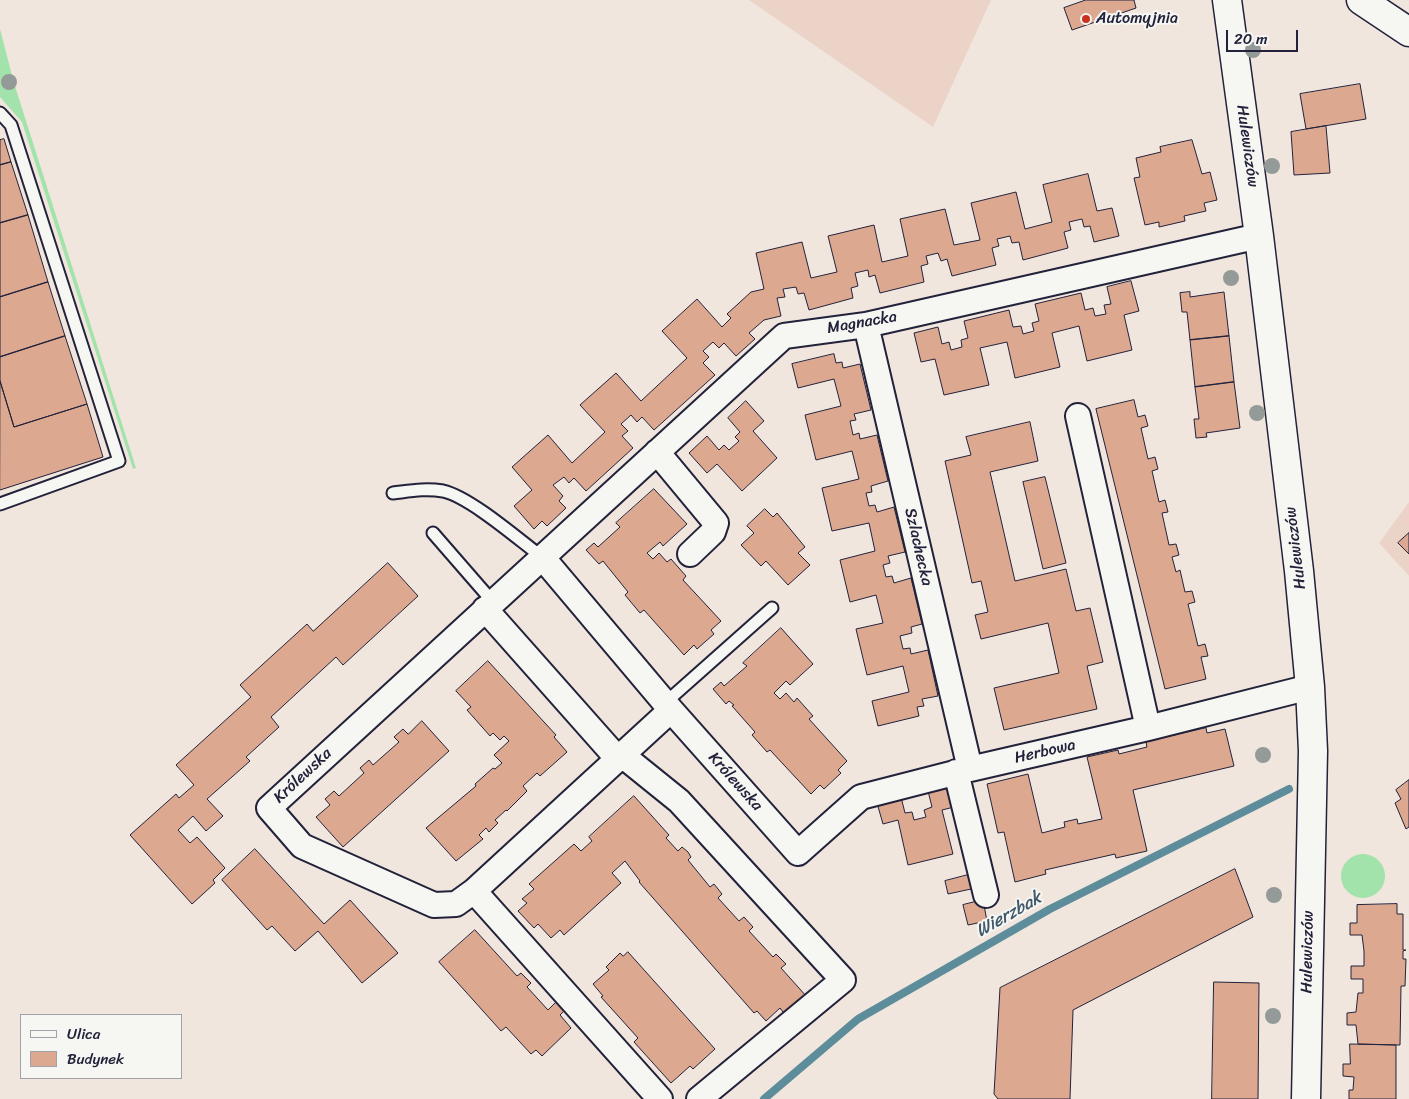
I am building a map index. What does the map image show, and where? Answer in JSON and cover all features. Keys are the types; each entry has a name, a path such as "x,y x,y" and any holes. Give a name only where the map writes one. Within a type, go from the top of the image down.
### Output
{"street":[{"name":"Hulewiczów","path":"1227,0 1259,236 1299,571 1310,687 1312,751 1306,1099"},
{"path":"1361,0 1409,32"},
{"name":"Magnacka","path":"542,557 784,336 866,325 1259,236"},
{"name":"Szlachecka","path":"866,325 963,771 986,895"},
{"path":"1078,416 1148,728"},
{"path":"657,452 716,523 713,532 690,554"},
{"name":"Królewska","path":"668,706 620,757 474,892 456,904 434,905 302,846 269,808 542,557 668,706 798,853"},
{"path":"489,605 620,757 679,801 843,980 699,1099"},
{"name":"Herbowa","path":"798,853 861,797 1310,687"},
{"path":"474,892 660,1099"}],"lane":[{"path":"0,113 12,126 119,461 0,504"},
{"path":"393,493 422,489 444,492 466,500 542,557"},
{"path":"433,533 489,605"},
{"path":"668,706 772,608"}],"shaded area":[{"path":"749,0 991,0 933,127"},
{"path":"1409,502 1409,576 1379,543"}],"green space":[{"path":"0,29 14,83 136,468 133,469 22,122 0,97"},
{"path":"1359,854 1367,854 1379,860 1385,876 1379,892 1367,898 1359,898 1347,892 1341,880 1341,872 1347,860"}],"building":[{"name":"Automyjnia","path":"1086,0 1134,0 1136,8 1072,30 1064,8"},
{"path":"1360,84 1366,119 1306,129 1300,94"},
{"path":"1326,126 1330,173 1294,175 1291,132"},
{"path":"4,139 11,162 0,165 0,140"},
{"path":"1192,140 1202,174 1210,172 1217,200 1204,203 1206,211 1184,216 1185,221 1159,227 1159,222 1145,225 1134,178 1140,177 1136,158 1161,152 1160,147"},
{"path":"11,162 28,215 0,223 0,165"},
{"path":"1088,174 1097,211 1112,208 1119,236 1094,242 1090,226 1084,227 1082,219 1069,222 1071,230 1064,232 1068,248 1023,260 1019,242 1012,243 1010,236 997,239 999,246 992,248 996,265 952,276 947,259 941,261 938,253 926,256 928,264 921,266 924,282 880,293 875,275 869,277 868,270 855,273 858,286 851,288 853,298 809,310 804,293 798,294 796,287 783,289 785,297 777,298 781,316 764,320 749,333 755,339 736,356 724,343 719,348 713,342 703,351 709,357 703,363 715,375 654,430 642,417 637,422 631,415 621,424 628,431 622,436 633,448 586,491 574,478 569,483 564,477 553,485 563,496 559,501 566,508 547,526 542,521 534,529 514,506 532,490 512,467 548,435 572,463 605,432 580,405 616,373 641,401 687,358 662,331 697,299 722,327 731,318 727,314 751,292 764,289 756,253 802,242 811,278 837,272 828,236 874,225 882,262 908,256 900,219 945,209 954,245 980,240 971,203 1016,192 1025,229 1052,222 1043,185"},
{"path":"28,215 48,282 0,297 0,223"},
{"path":"1131,281 1139,311 1124,315 1132,350 1087,361 1079,326 1052,333 1060,367 1015,378 1007,342 980,348 989,385 944,395 935,359 921,362 914,333 938,327 942,344 949,342 951,350 962,347 961,340 968,338 964,321 1009,310 1013,327 1021,326 1023,334 1034,331 1032,323 1039,321 1035,304 1081,293 1085,310 1093,308 1095,316 1106,314 1104,305 1111,304 1107,287"},
{"path":"48,282 65,336 0,357 0,297"},
{"path":"1190,292 1190,297 1224,292 1229,336 1190,340 1187,312 1182,312 1180,293"},
{"path":"65,336 87,404 14,427 0,381 0,357"},
{"path":"1229,336 1234,382 1195,387 1190,340"},
{"path":"834,354 836,363 842,362 843,368 860,364 871,410 854,414 856,420 850,421 853,435 859,433 860,439 877,435 888,481 871,486 872,492 866,493 869,506 875,505 877,512 894,507 905,552 888,556 890,563 883,565 886,577 892,576 894,583 911,578 922,624 911,627 912,633 900,636 903,649 910,648 911,654 928,650 938,696 922,699 924,706 917,707 919,716 878,726 872,701 909,692 903,666 867,675 856,629 883,623 876,595 850,602 840,560 875,551 869,523 832,531 822,488 859,479 852,451 816,460 805,415 841,406 834,379 798,388 792,364"},
{"path":"0,381 14,427 87,404 103,457 0,490"},
{"path":"1234,382 1240,428 1206,433 1207,437 1196,438 1194,419 1199,419 1195,387"},
{"path":"1134,400 1138,417 1145,415 1148,426 1141,428 1148,459 1155,457 1158,469 1152,471 1159,502 1165,500 1168,512 1162,513 1169,545 1176,544 1179,555 1172,557 1176,572 1180,570 1185,592 1192,591 1195,602 1188,604 1198,646 1205,644 1208,656 1201,657 1206,679 1165,689 1096,409"},
{"path":"746,401 764,421 753,431 777,458 742,491 717,464 707,473 689,453 707,436 719,450 724,445 729,450 739,441 735,437 740,432 728,418"},
{"path":"1030,422 1038,461 990,472 1015,581 1066,569 1076,611 1090,608 1103,662 1087,666 1097,709 1004,730 994,688 1059,673 1048,623 981,639 975,615 988,612 981,581 972,583 945,461 971,455 966,437"},
{"path":"1045,477 1066,563 1043,569 1023,482"},
{"path":"654,489 687,524 663,546 660,542 647,553 653,559 659,553 667,562 671,559 686,576 683,580 721,621 711,630 714,634 697,649 694,645 684,655 644,610 640,613 625,595 628,592 603,561 599,564 586,550 594,543 598,547 620,527 616,523"},
{"path":"765,509 773,517 777,513 805,547 798,553 810,565 788,585 766,561 761,566 741,545 754,533 747,526"},
{"path":"1409,533 1409,554 1398,543"},
{"path":"388,563 418,596 343,665 336,657 271,717 279,727 246,757 250,761 207,799 223,816 206,831 193,816 178,830 190,843 197,837 225,868 213,880 215,883 192,904 130,835 176,794 179,798 194,785 176,765 251,697 240,685 307,624 313,631"},
{"path":"781,628 813,664 790,685 786,681 774,693 780,699 786,693 794,702 797,698 813,716 809,719 847,761 838,770 841,773 824,789 820,785 811,794 770,750 767,752 752,735 755,732 732,706 734,705 729,701 726,704 713,689 721,682 724,686 747,666 743,663"},
{"path":"488,661 556,735 554,737 567,752 540,776 537,773 523,786 527,791 495,820 498,823 489,832 486,828 479,835 483,839 456,861 426,828 476,786 475,784 493,768 495,769 502,763 494,755 509,741 504,736 500,740 493,733 490,736 467,710 471,707 456,691"},
{"path":"422,721 449,751 343,847 316,817 330,805 325,799 334,791 339,796 364,773 360,768 369,760 373,765 399,742 394,737 403,729 408,734"},
{"path":"1206,728 1207,733 1225,729 1234,766 1133,790 1147,851 1116,858 1115,854 1045,870 1046,874 1015,882 1004,832 998,833 987,784 1028,774 1042,833 1065,827 1064,822 1077,819 1078,824 1102,819 1087,757 1118,750 1119,754 1147,747 1146,742"},
{"path":"1409,780 1409,827 1406,829 1395,803 1401,799 1396,790"},
{"path":"953,785 958,806 942,810 953,854 908,865 898,820 883,824 877,803 901,797 905,813 912,812 914,820 926,817 924,810 932,807 928,791"},
{"path":"634,796 669,835 666,838 678,851 682,847 688,852 691,857 688,860 710,887 714,884 722,894 718,898 739,921 744,917 753,927 749,931 773,957 776,954 786,964 781,968 807,997 786,1016 780,1008 766,1021 757,1011 754,1013 639,882 625,861 612,873 621,883 564,935 560,930 551,938 538,924 534,928 518,911 527,903 522,899 534,889 529,884 574,844 581,851 592,841 589,837"},
{"path":"255,849 324,924 350,900 398,953 362,983 318,931 295,951 272,926 267,930 222,880"},
{"path":"1235,869 1253,917 1073,1010 1070,1099 998,1099 994,1094 1000,988"},
{"path":"968,875 971,889 948,894 945,881"},
{"path":"983,900 987,921 968,925 963,905"},
{"path":"1397,904 1397,914 1403,914 1403,950 1406,950 1403,951 1403,959 1406,959 1405,986 1401,986 1400,1045 1358,1044 1356,1025 1347,1025 1347,1013 1356,1012 1358,993 1363,993 1363,979 1351,979 1351,966 1364,966 1364,951 1362,935 1350,935 1350,923 1357,923 1357,905"},
{"path":"475,930 517,976 521,973 531,983 527,987 548,1010 556,1002 564,1011 560,1015 571,1028 542,1056 536,1050 531,1054 506,1027 501,1031 439,962"},
{"path":"628,952 715,1049 693,1069 690,1066 671,1083 634,1042 638,1038 601,997 603,996 593,984 609,970 606,967 620,953 623,956"},
{"path":"1214,982 1259,983 1258,1099 1212,1099"},
{"path":"1350,1044 1396,1045 1396,1099 1349,1099 1349,1090 1353,1090 1354,1077 1343,1076 1343,1064 1350,1064"}],"waterway":[{"name":"Wierzbak","path":"764,1099 858,1019 1050,909 1289,789"}],"place":[{"name":"Automyjnia","path":"1086,19"}]}
